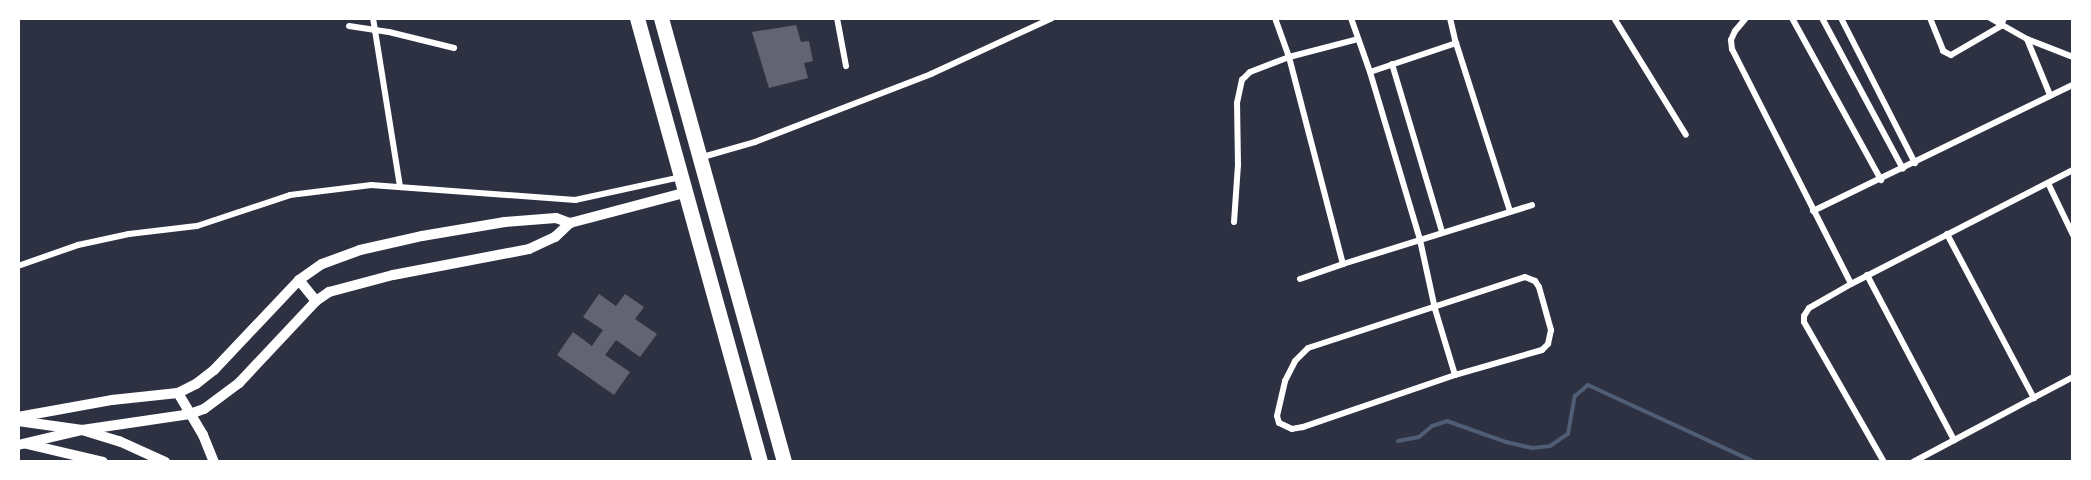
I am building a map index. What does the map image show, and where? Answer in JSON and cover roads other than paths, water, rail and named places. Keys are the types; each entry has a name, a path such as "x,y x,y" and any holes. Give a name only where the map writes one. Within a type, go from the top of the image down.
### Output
{"highway":[{"path":"638,18 760,462"},
{"path":"661,18 784,462"}],"street":[{"path":"373,18 400,186"},
{"path":"837,18 846,66"},
{"path":"699,158 755,142 931,74 1052,18"},
{"path":"1275,18 1289,57 1343,264"},
{"path":"1351,18 1370,72 1420,240 1435,309 1455,375"},
{"path":"1450,18 1510,211"},
{"path":"1614,18 1686,135"},
{"path":"1746,18 1735,31 1731,40 1732,49 1851,284"},
{"path":"1792,18 1881,180"},
{"path":"1822,18 1903,169"},
{"path":"1841,18 1915,163"},
{"path":"1930,18 1943,51 1951,55 2001,26 2004,18"},
{"path":"1990,18 2027,39 2073,57"},
{"path":"349,26 454,48"},
{"path":"1234,222 1239,165 1238,89 1250,72 1289,57 1358,39"},
{"path":"2027,39 2050,95"},
{"path":"1370,72 1456,43"},
{"path":"1392,64 1442,232"},
{"path":"1813,211 2073,85"},
{"path":"1884,462 1804,321 1809,308 1867,275 2073,170"},
{"path":"18,266 109,238 196,226 290,195 371,185 575,200 681,177"},
{"path":"2048,183 2073,236"},
{"path":"21,444 82,430 190,414 220,399 239,383 316,301 344,287 529,249 555,237 570,223 687,192"},
{"path":"1300,279 1532,205"},
{"path":"18,419 112,400 178,393 196,384 214,370 299,280 322,264 360,250 422,236 536,218 556,218 570,223"},
{"path":"1947,234 2034,398"},
{"path":"1867,275 1954,440"},
{"path":"1526,278 1535,281 1539,287 1551,330 1551,338 1545,347 1303,427 1292,429 1279,423 1277,416 1285,381 1295,361 1308,348 1435,309 1526,278"},
{"path":"299,280 316,301"},
{"path":"1912,462 2073,377"},
{"path":"178,393 203,435 214,462"},
{"path":"18,419 82,430 119,441 165,462"},
{"path":"21,444 103,462"}],"waterway":[{"path":"1398,441 1419,437 1432,426 1447,421 1506,442 1532,448 1550,446 1568,434 1575,396 1588,385 1755,462"}]}
